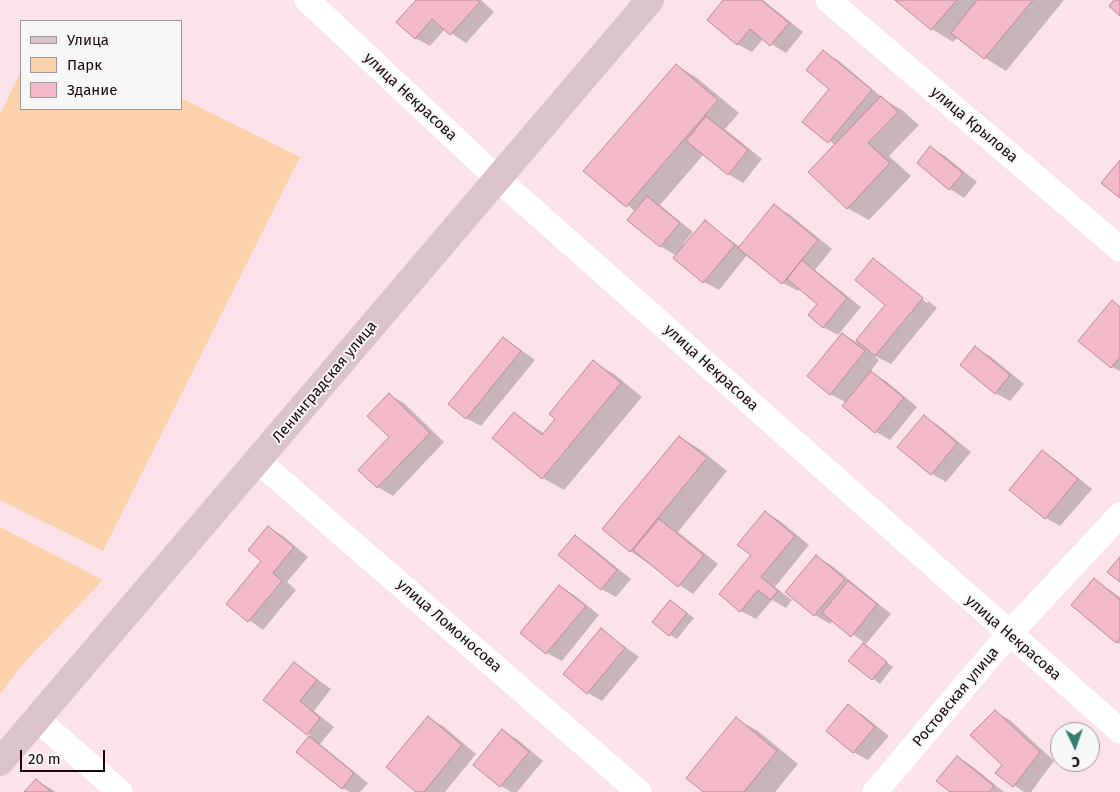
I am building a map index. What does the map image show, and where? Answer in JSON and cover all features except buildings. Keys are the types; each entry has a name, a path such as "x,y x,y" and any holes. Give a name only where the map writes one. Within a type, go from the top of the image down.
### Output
{"main road":[{"name":"Ленинградская улица","path":"0,762 650,0"}],"street":[{"name":"улица Некрасова","path":"307,0 498,179 1120,731"},
{"name":"улица Крылова","path":"828,0 1120,249"},
{"name":"улица Ломоносова","path":"258,461 639,792"},
{"name":"Ростовская улица","path":"875,792 1009,634 1120,515"},
{"path":"37,719 120,792"}],"green space":[{"path":"20,73 20,110 182,110 182,98 300,157 103,551 0,500 0,114"},
{"path":"0,527 103,580 22,665 0,694"}]}
